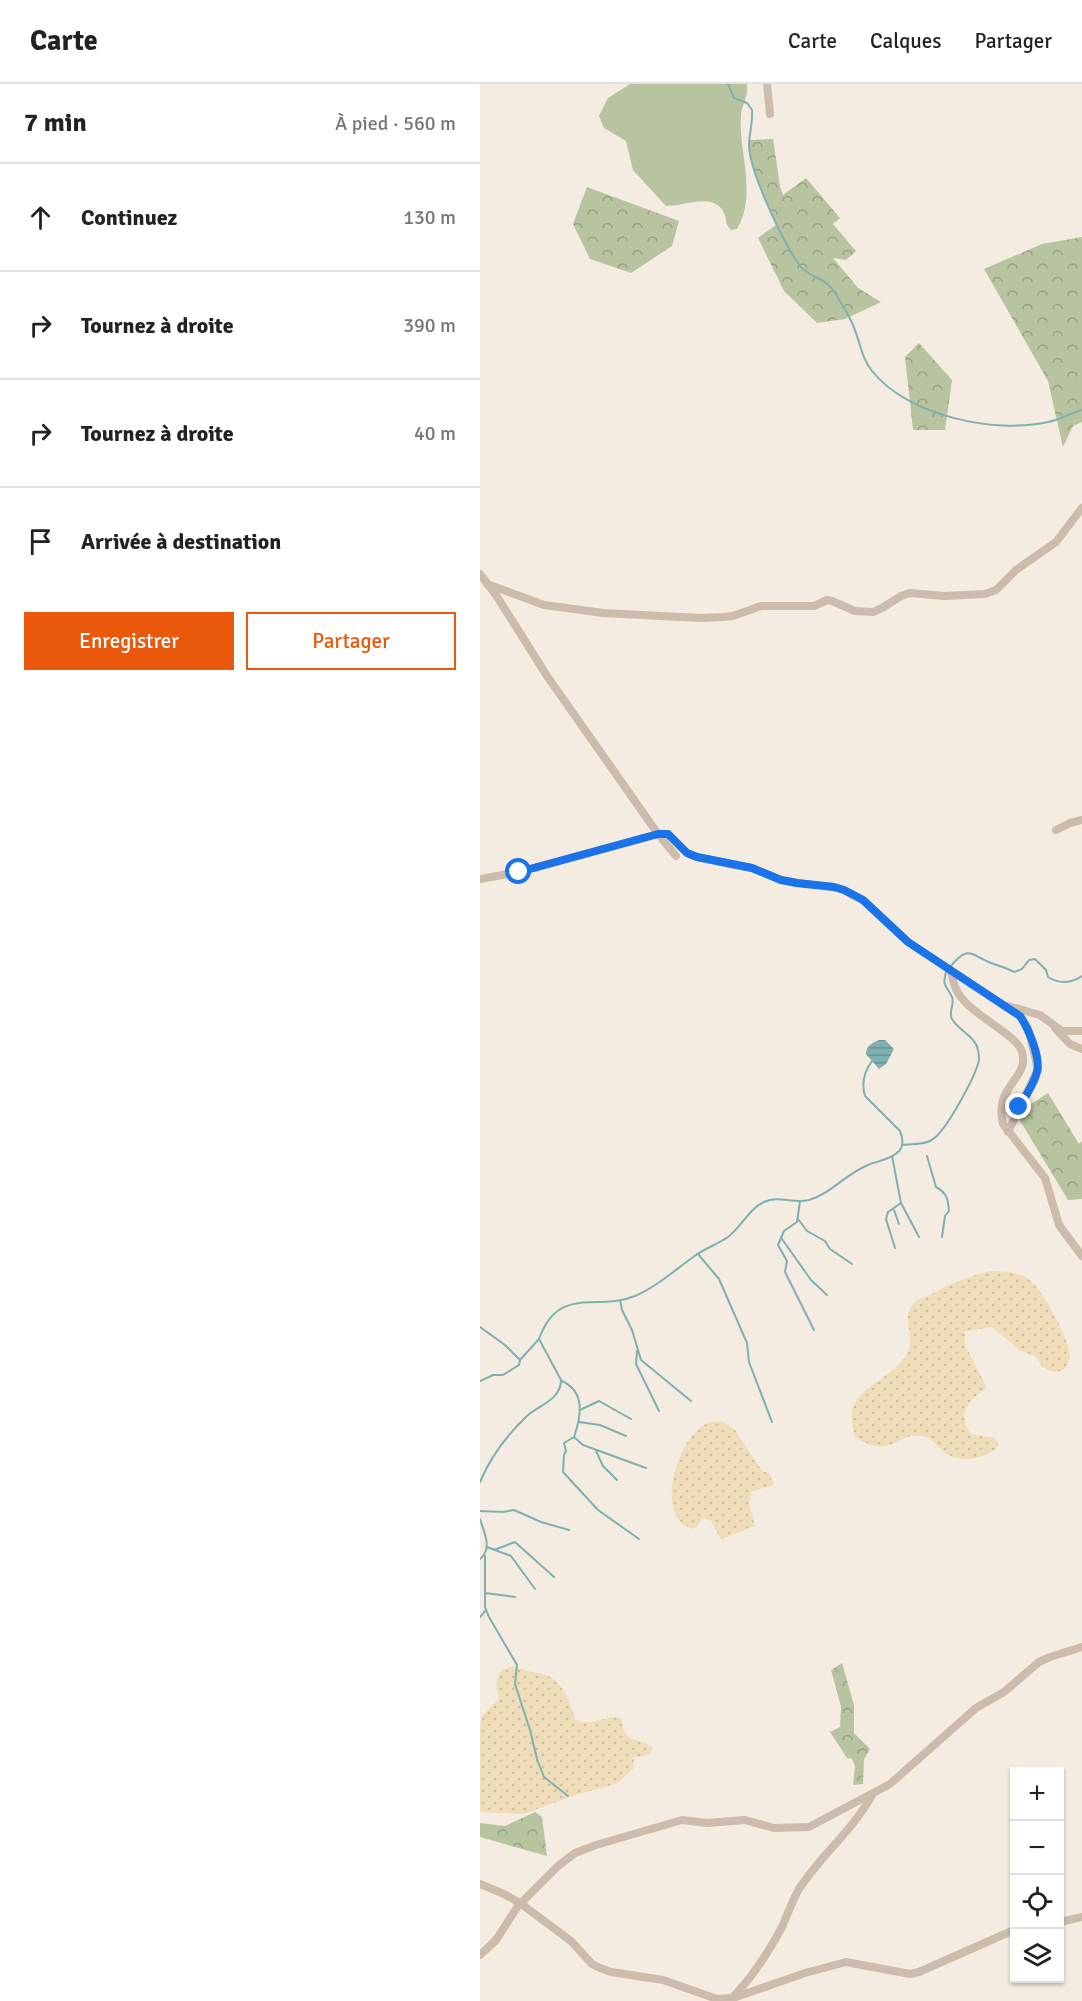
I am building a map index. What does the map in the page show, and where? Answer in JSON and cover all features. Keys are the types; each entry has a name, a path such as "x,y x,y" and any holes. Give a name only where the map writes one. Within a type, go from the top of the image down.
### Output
{"street":[{"path":"767,84 770,114"},
{"path":"487,584 544,605 603,613 723,617 733,616 761,606 814,606 827,600 832,600 855,611 873,612 900,596 910,593 944,596 985,594 996,590 1016,570 1056,542 1082,508"},
{"path":"480,574 547,676 658,834 676,856"},
{"path":"1056,830 1082,820"},
{"path":"480,879 519,872 658,834 668,834 687,853 697,857 752,868 781,880 844,890 863,900 908,942 1020,1016 1028,1028 1038,1069 1008,1132"},
{"path":"951,971 956,988 965,1002 982,1018 1014,1039 1022,1052 1021,1070 1004,1093 1000,1114 1008,1132 1045,1178 1059,1225 1082,1256"},
{"path":"1005,1005 1040,1015 1062,1031 1082,1031"},
{"path":"1055,1027 1070,1044 1082,1049"},
{"path":"480,1955 496,1940 520,1903 558,1866 575,1853 682,1820 707,1822 745,1820 774,1828 809,1827 890,1784 976,1708 1004,1692 1039,1662 1082,1647"},
{"path":"730,2000 745,1985 762,1961 783,1925 799,1890 822,1858 861,1815 872,1794"},
{"path":"480,1884 504,1893 520,1903 571,1941 592,1964 600,1968 611,1972 663,1980 717,1999 730,2000 814,1970 846,1962 910,1974 919,1972 1010,1932"},
{"path":"1064,1921 1082,1917"}],"green space":[{"path":"630,84 747,84 741,115 747,187 746,202 737,229 731,230 726,223 724,213 719,206 713,203 705,201 666,206 633,170 626,141 604,128 599,116 608,98"},
{"path":"773,139 783,195 806,178 840,218 833,224 856,251 846,260 833,258 858,288 881,302 845,319 817,323 784,291 758,238 777,224 758,183 750,150 750,140"},
{"path":"587,187 679,221 672,246 631,273 590,259 573,224"},
{"path":"1082,237 1082,422 1073,426 1063,447 1048,381 984,269 1042,244"},
{"path":"919,343 952,380 945,430 913,430 905,357"},
{"path":"1048,1093 1079,1144 1082,1141 1082,1199 1068,1200 1016,1114"},
{"path":"842,1663 854,1705 854,1733 870,1749 864,1759 863,1784 853,1785 855,1766 852,1759 847,1758 830,1732 840,1727 841,1707 831,1670"},
{"path":"535,1812 542,1817 547,1856 480,1837 480,1823 505,1826"}],"sand":[{"path":"990,1271 1018,1274 1027,1278 1039,1291 1060,1326 1068,1347 1069,1362 1062,1371 1046,1369 1035,1356 1021,1351 992,1327 965,1331 965,1345 987,1388 966,1408 967,1428 972,1435 995,1438 999,1446 988,1454 960,1459 947,1454 930,1439 922,1436 906,1437 887,1446 869,1444 856,1438 852,1422 853,1409 866,1390 887,1375 906,1356 910,1342 908,1316 914,1303 945,1287"},
{"path":"722,1421 735,1430 762,1471 769,1473 774,1485 752,1491 749,1503 755,1526 721,1539 711,1521 703,1518 694,1529 681,1522 674,1510 672,1495 679,1460 687,1444 697,1431 708,1423"},
{"path":"514,1666 555,1680 564,1691 575,1719 580,1722 621,1718 629,1737 653,1748 649,1755 634,1757 633,1769 619,1782 606,1787 578,1794 524,1814 480,1812 482,1716 499,1699 497,1682 500,1674 503,1670"}],"water":[{"path":"879,1040 885,1040 894,1049 886,1064 879,1069 866,1051"}],"waterway":[{"path":"728,84 734,98 747,103 752,110 749,146 751,158 761,190 785,242 803,270 826,283 833,290 851,321 868,366 888,387 907,400 929,410 978,423 1026,425 1052,421 1082,410"},
{"path":"950,967 961,956 969,953 1014,972 1022,969 1029,960 1035,959 1046,970 1048,977 1056,981 1069,981 1082,976"},
{"path":"902,1145 926,1142 938,1134 958,1104 979,1062 977,1045 951,1016 953,1000 945,983 946,972"},
{"path":"480,1482 494,1455 513,1431 527,1416 553,1397 560,1387 561,1380 539,1339 547,1322 557,1311 568,1305 607,1302 635,1296 728,1237 754,1209 764,1202 775,1199 809,1200 817,1197 860,1169 891,1157 900,1150 902,1142 900,1131 865,1096 864,1078 872,1061"},
{"path":"892,1156 901,1203 888,1212 886,1219 895,1248"},
{"path":"927,1156 936,1187 945,1194 948,1203 949,1211 945,1216 942,1237"},
{"path":"800,1201 797,1222 784,1231 778,1245 787,1261 785,1272 814,1330"},
{"path":"901,1203 919,1237"},
{"path":"894,1210 899,1224"},
{"path":"798,1219 807,1231 825,1241 830,1249 852,1264"},
{"path":"782,1239 811,1280 827,1295"},
{"path":"698,1254 719,1279 747,1343 749,1362 772,1422"},
{"path":"620,1300 641,1360 691,1401"},
{"path":"480,1327 505,1345 520,1360 539,1339"},
{"path":"637,1351 636,1364 659,1411"},
{"path":"480,1381 493,1375 503,1375 519,1365 520,1360"},
{"path":"562,1381 575,1392 580,1406 574,1437 583,1445 646,1468"},
{"path":"580,1410 599,1401 631,1419"},
{"path":"579,1422 600,1425 626,1436"},
{"path":"574,1437 564,1443 566,1451 563,1472 598,1510 639,1539"},
{"path":"596,1451 603,1466 617,1480"},
{"path":"480,1511 514,1510 541,1522 569,1530"},
{"path":"480,1519 487,1545 480,1559"},
{"path":"494,1550 515,1542 554,1577"},
{"path":"487,1547 511,1556 535,1589"},
{"path":"485,1556 485,1607 517,1665 515,1684 537,1759 544,1777 568,1796"},
{"path":"485,1593 515,1597"},
{"path":"480,1617 486,1610"}],"route":[{"path":"519,872 658,834 668,834 687,853 697,857 752,868 781,880 844,890 863,900 908,942 1020,1016 1028,1028 1038,1069 1019,1107"}]}
